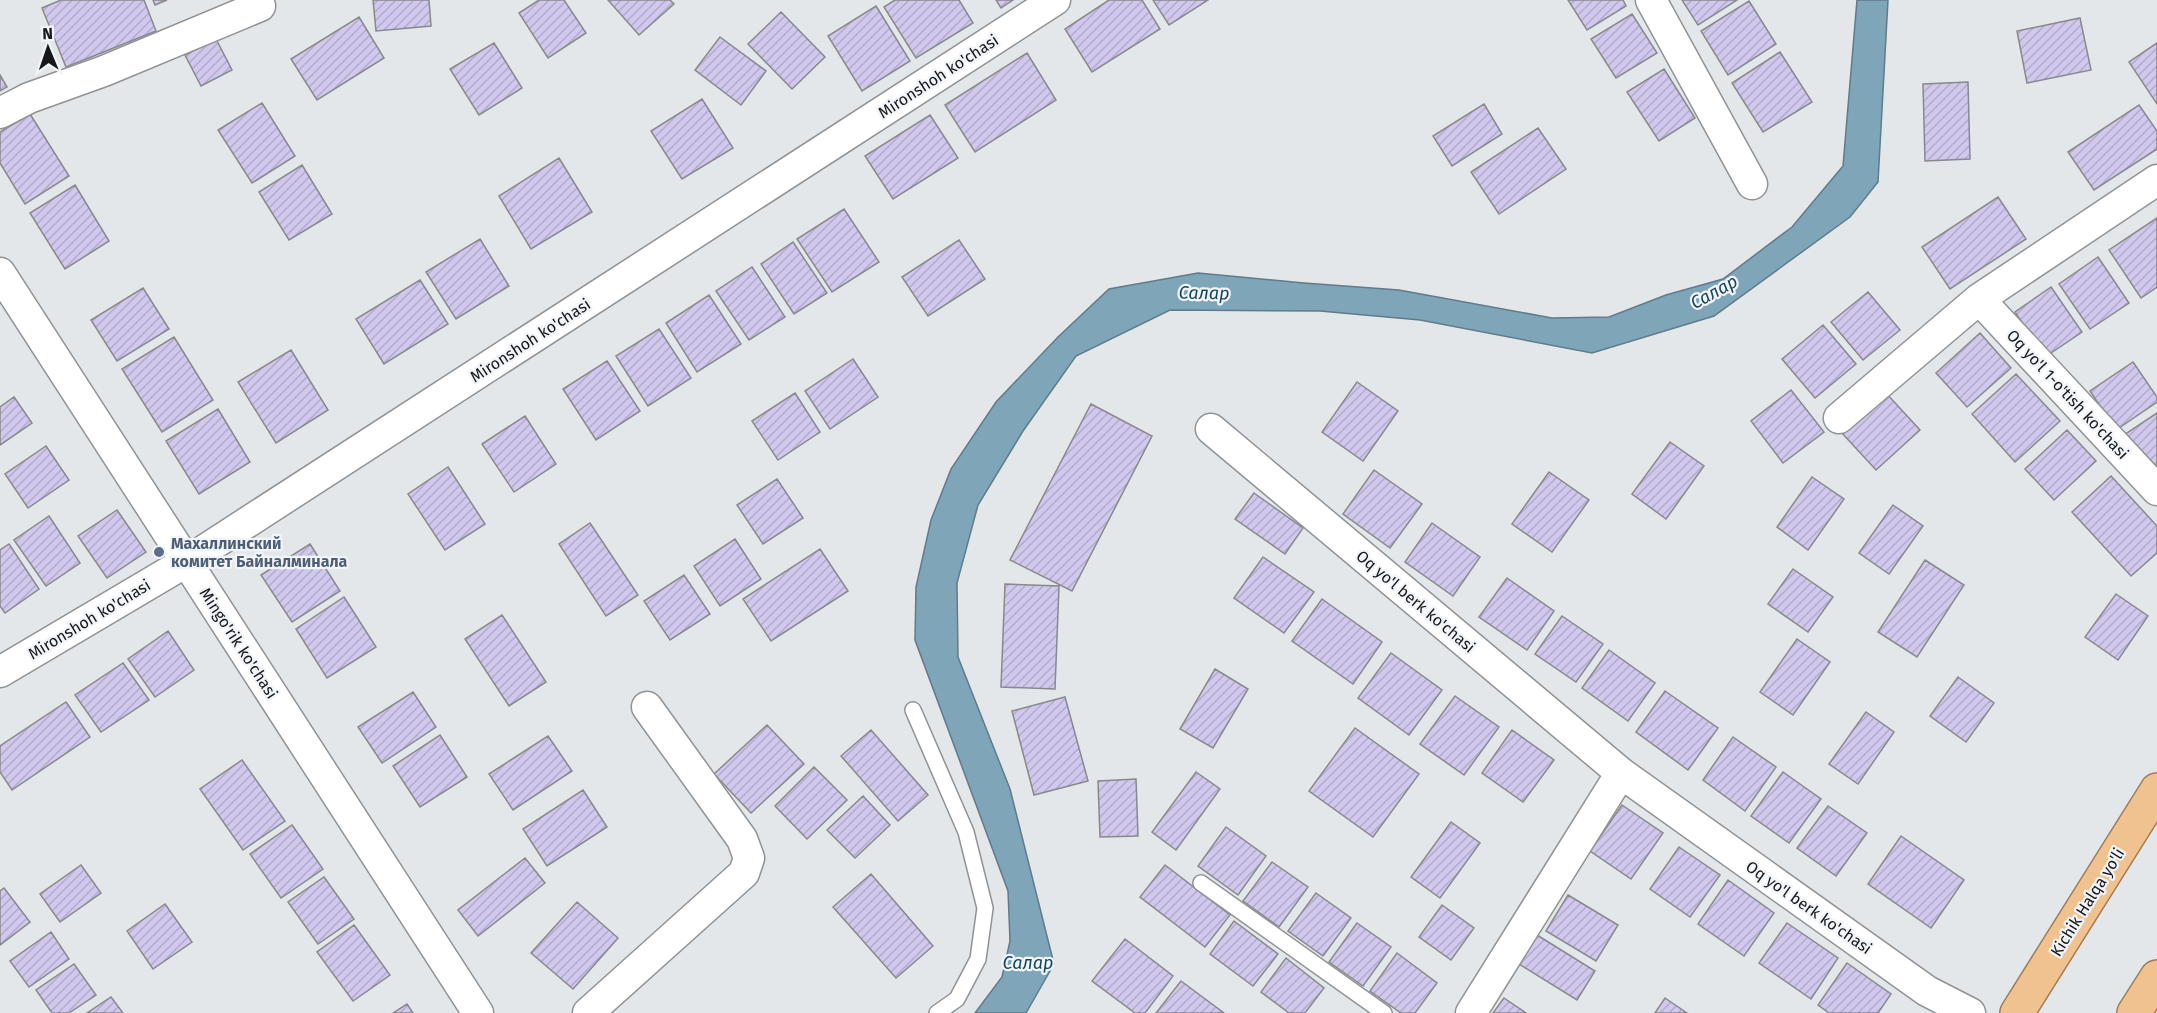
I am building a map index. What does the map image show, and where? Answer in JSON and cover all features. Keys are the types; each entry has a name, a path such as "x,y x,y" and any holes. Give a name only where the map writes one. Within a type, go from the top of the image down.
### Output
{"highway":[{"name":"Kichik Halqa yo'li","path":"2017,1013 2157,790"},
{"path":"2134,1013 2157,977"}],"street":[{"name":"Mironshoh ko'chasi","path":"0,672 186,562 1055,0"},
{"path":"1651,0 1752,184"},
{"path":"0,113 29,98 104,71 260,6"},
{"path":"1839,418 1979,299 2157,180"},
{"name":"Mingo'rik ko'chasi","path":"0,273 478,1013"},
{"name":"Oq yo'l 1-o'tish ko'chasi","path":"1979,299 2157,490"},
{"name":"Oq yo'l berk ko'chasi","path":"1211,429 1621,774 1926,990 1970,1013"},
{"path":"588,1013 744,873 749,858 742,839 647,707"},
{"path":"1471,1013 1621,774"}],"lane":[{"path":"913,710 966,832 985,908 978,959 957,999 937,1013"},
{"path":"1201,883 1384,1013"}],"water":[{"name":"Салар","path":"1857,0 1888,0 1878,182 1850,217 1714,316 1592,353 1420,320 1320,311 1170,310 1076,356 1023,431 978,505 957,583 958,657 1010,789 1054,964 1026,1013 975,1013 1002,977 1010,941 1008,891 915,640 916,587 931,520 951,469 996,402 1058,337 1109,289 1198,273 1399,290 1552,318 1609,317 1666,295 1723,279 1792,227 1843,166"}],"building":[{"path":"61,0 144,0 156,31 66,67 42,8"},
{"path":"153,0 167,0 155,5"},
{"path":"373,0 429,0 431,26 376,31"},
{"path":"539,0 564,0 586,33 548,58 519,13"},
{"path":"608,0 670,0 674,4 639,35"},
{"path":"895,0 959,0 973,23 916,58 884,7"},
{"path":"996,0 1013,0 1001,8"},
{"path":"1109,0 1142,0 1160,29 1092,72 1065,29"},
{"path":"1153,0 1208,0 1169,25"},
{"path":"1568,0 1623,0 1626,6 1587,30"},
{"path":"1682,0 1737,0 1698,25"},
{"path":"1749,1 1776,44 1728,75 1701,31"},
{"path":"876,6 910,61 862,91 828,36"},
{"path":"781,12 825,57 792,89 748,44"},
{"path":"1632,14 1657,53 1616,78 1591,39"},
{"path":"359,17 384,58 317,100 291,59"},
{"path":"2080,18 2091,70 2027,83 2017,31"},
{"path":"720,37 766,71 741,105 695,70"},
{"path":"216,39 232,70 201,86 185,55"},
{"path":"494,43 522,88 479,115 450,69"},
{"path":"2157,43 2157,104 2129,62"},
{"path":"1780,52 1812,102 1763,132 1732,83"},
{"path":"1027,53 1056,100 975,152 945,105"},
{"path":"1664,69 1695,118 1659,141 1627,92"},
{"path":"0,75 7,87 0,91"},
{"path":"1968,82 1970,159 1925,161 1923,84"},
{"path":"702,99 733,148 682,179 651,131"},
{"path":"262,103 295,156 252,183 218,130"},
{"path":"1484,104 1502,134 1452,166 1433,136"},
{"path":"2139,105 2157,131 2157,149 2094,190 2068,152"},
{"path":"30,114 69,176 25,204 0,163 0,132"},
{"path":"930,115 958,158 893,199 865,156"},
{"path":"1538,128 1566,169 1499,214 1471,172"},
{"path":"559,158 592,212 531,249 499,196"},
{"path":"302,165 332,214 289,240 259,192"},
{"path":"75,185 109,241 65,269 30,213"},
{"path":"1998,197 2026,239 1950,289 1922,247"},
{"path":"844,209 879,262 832,292 797,239"},
{"path":"2157,218 2157,287 2141,298 2109,250"},
{"path":"480,239 509,286 456,319 426,272"},
{"path":"959,240 985,279 928,316 902,277"},
{"path":"793,242 827,293 794,314 761,264"},
{"path":"2098,257 2129,303 2090,329 2059,284"},
{"path":"752,267 785,317 749,340 716,291"},
{"path":"420,280 448,324 384,364 356,319"},
{"path":"2051,287 2082,332 2045,357 2015,312"},
{"path":"143,288 169,329 117,361 91,320"},
{"path":"1868,292 1900,330 1863,360 1831,322"},
{"path":"709,295 741,344 697,372 666,323"},
{"path":"1823,325 1856,364 1815,398 1782,359"},
{"path":"659,329 691,378 648,406 616,356"},
{"path":"1980,333 2011,368 1967,407 1936,373"},
{"path":"174,337 213,400 162,432 122,369"},
{"path":"291,350 328,410 276,443 238,382"},
{"path":"853,359 878,397 830,429 805,391"},
{"path":"607,361 640,411 596,440 563,389"},
{"path":"2133,362 2157,397 2157,402 2116,430 2090,391"},
{"path":"2016,374 2060,421 2015,462 1972,414"},
{"path":"1357,382 1398,411 1363,461 1322,432"},
{"path":"1791,390 1824,432 1783,463 1751,421"},
{"path":"1885,392 1920,430 1876,470 1841,432"},
{"path":"795,393 820,432 778,460 752,421"},
{"path":"14,397 32,423 0,445 0,407"},
{"path":"1091,404 1152,436 1072,591 1010,560"},
{"path":"218,409 250,462 199,494 166,441"},
{"path":"2157,413 2157,466 2146,473 2121,437"},
{"path":"525,416 556,464 514,492 482,444"},
{"path":"2067,430 2096,461 2054,500 2025,469"},
{"path":"1670,442 1704,466 1666,519 1632,494"},
{"path":"46,446 69,480 28,508 5,474"},
{"path":"448,467 485,524 445,550 408,494"},
{"path":"1374,470 1422,504 1390,548 1343,514"},
{"path":"1549,472 1589,500 1552,552 1512,524"},
{"path":"2111,476 2157,526 2157,553 2131,576 2072,512"},
{"path":"1812,477 1844,499 1808,550 1777,527"},
{"path":"777,479 803,518 763,544 737,505"},
{"path":"1254,493 1303,528 1285,554 1235,519"},
{"path":"1893,505 1923,526 1889,574 1859,553"},
{"path":"117,510 146,552 107,578 78,536"},
{"path":"49,516 80,563 46,586 14,540"},
{"path":"590,523 638,595 606,616 559,544"},
{"path":"1432,523 1480,557 1453,596 1405,562"},
{"path":"735,539 761,579 720,606 694,566"},
{"path":"9,544 39,589 5,613 0,606 0,550"},
{"path":"310,544 340,591 292,622 261,575"},
{"path":"820,549 848,591 771,641 743,599"},
{"path":"1263,557 1314,592 1284,633 1234,598"},
{"path":"1925,560 1964,585 1917,657 1878,632"},
{"path":"1793,569 1833,597 1808,632 1768,604"},
{"path":"684,575 710,614 670,640 644,601"},
{"path":"1507,578 1554,611 1527,650 1479,617"},
{"path":"1005,584 1059,586 1055,689 1001,687"},
{"path":"2116,594 2148,616 2118,660 2085,637"},
{"path":"344,597 376,647 327,678 296,629"},
{"path":"1322,599 1382,642 1353,684 1292,641"},
{"path":"502,615 546,682 509,706 465,639"},
{"path":"1562,616 1603,644 1576,682 1535,654"},
{"path":"168,631 194,670 155,697 128,659"},
{"path":"1797,639 1830,662 1793,715 1760,692"},
{"path":"1609,650 1655,683 1628,721 1582,688"},
{"path":"1391,653 1442,690 1409,735 1358,698"},
{"path":"123,663 149,700 101,732 75,695"},
{"path":"1215,669 1248,689 1213,748 1180,729"},
{"path":"1958,677 1994,703 1966,742 1930,716"},
{"path":"1665,691 1718,728 1688,770 1636,732"},
{"path":"413,692 436,727 382,763 358,727"},
{"path":"1455,696 1499,727 1464,775 1420,744"},
{"path":"1065,697 1088,781 1034,795 1012,711"},
{"path":"66,702 90,737 12,790 0,772 0,746"},
{"path":"1866,712 1894,732 1858,784 1829,764"},
{"path":"767,725 804,764 751,813 714,774"},
{"path":"1355,728 1419,774 1373,837 1309,791"},
{"path":"871,730 928,795 898,821 841,756"},
{"path":"1512,730 1554,760 1523,802 1482,773"},
{"path":"440,735 467,777 420,807 393,766"},
{"path":"548,736 572,771 513,810 489,774"},
{"path":"1733,737 1776,767 1745,811 1703,780"},
{"path":"242,760 285,821 243,850 200,789"},
{"path":"814,767 847,800 807,839 775,806"},
{"path":"1196,772 1220,789 1176,850 1152,832"},
{"path":"1783,772 1821,799 1789,843 1751,816"},
{"path":"1136,779 1138,836 1100,837 1098,781"},
{"path":"583,790 607,827 547,866 523,829"},
{"path":"863,796 890,825 855,858 827,830"},
{"path":"1622,805 1663,833 1631,879 1590,851"},
{"path":"1828,806 1867,833 1836,876 1797,848"},
{"path":"1451,822 1480,843 1440,898 1411,877"},
{"path":"292,825 323,869 281,898 250,854"},
{"path":"1226,827 1266,856 1238,895 1198,866"},
{"path":"1901,836 1964,880 1931,928 1868,884"},
{"path":"1679,847 1720,875 1690,917 1650,889"},
{"path":"525,858 545,883 478,936 458,910"},
{"path":"1272,862 1308,887 1279,927 1243,901"},
{"path":"81,865 101,893 60,922 40,894"},
{"path":"1165,865 1230,915 1205,947 1140,897"},
{"path":"871,874 933,946 896,978 833,907"},
{"path":"324,877 354,919 318,944 288,902"},
{"path":"1728,880 1774,913 1744,956 1698,924"},
{"path":"4,888 30,922 0,945 0,891"},
{"path":"1316,893 1351,918 1323,956 1288,931"},
{"path":"1568,895 1618,925 1596,961 1546,931"},
{"path":"577,902 618,938 573,989 531,953"},
{"path":"165,904 192,942 153,969 127,931"},
{"path":"1442,905 1474,928 1451,960 1419,937"},
{"path":"1234,921 1278,954 1253,986 1210,954"},
{"path":"1357,923 1391,947 1363,986 1329,962"},
{"path":"1787,923 1838,958 1811,999 1759,963"},
{"path":"354,925 390,975 353,1001 317,952"},
{"path":"51,932 69,959 29,987 10,961"},
{"path":"1537,935 1595,971 1577,1000 1519,964"},
{"path":"1125,939 1173,976 1145,1013 1135,1013 1092,981"},
{"path":"1397,953 1437,983 1415,1013 1401,1013 1370,991"},
{"path":"1286,958 1324,988 1305,1013 1289,1013 1261,992"},
{"path":"1847,963 1891,994 1878,1013 1829,1013 1818,1005"},
{"path":"74,964 96,995 69,1013 52,1013 36,990"},
{"path":"1181,981 1224,1013 1156,1013"},
{"path":"111,997 123,1013 87,1013"},
{"path":"1504,998 1526,1013 1493,1013"},
{"path":"1665,998 1687,1013 1655,1013"},
{"path":"407,1004 413,1013 393,1013"}],"place":[{"name":"Махаллинский комитет Байналминала","path":"159,552"}]}
